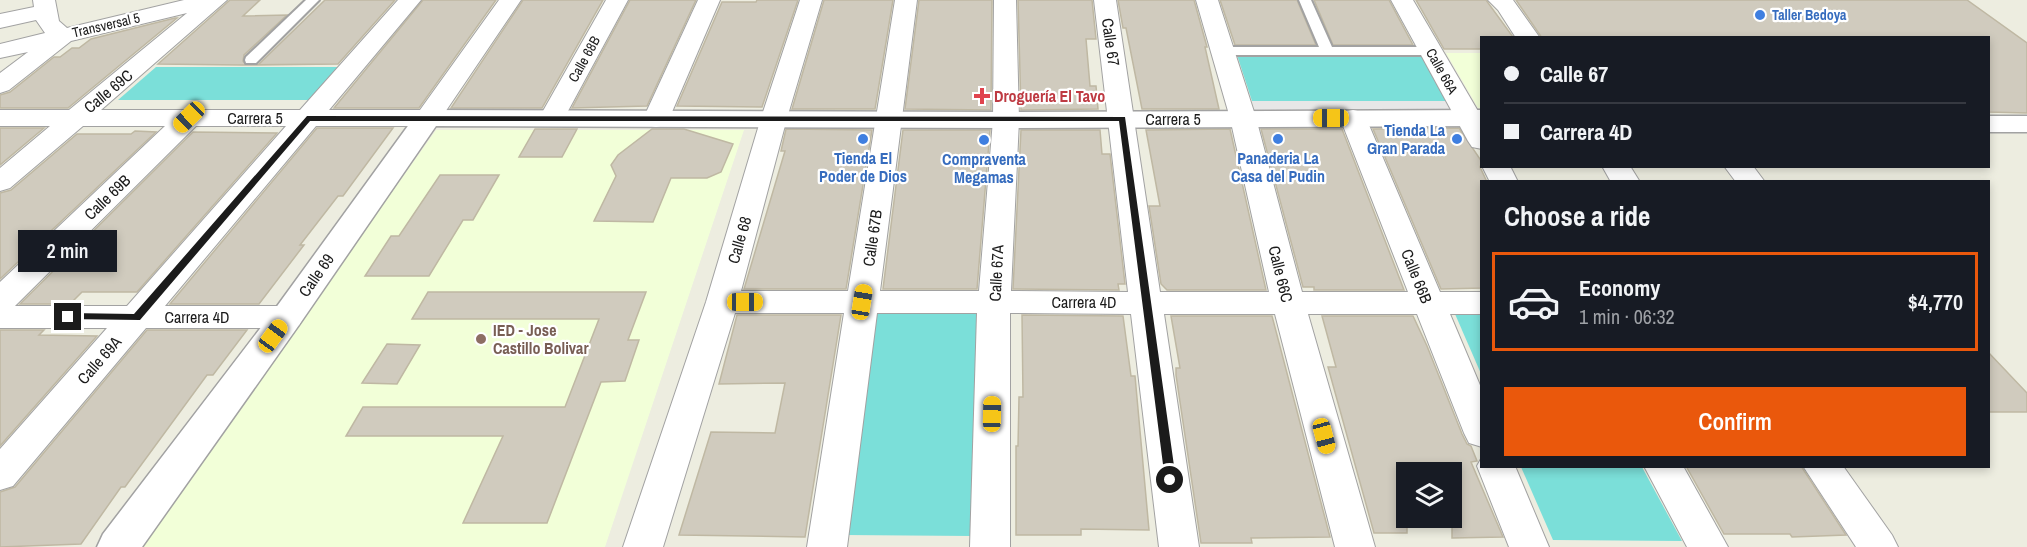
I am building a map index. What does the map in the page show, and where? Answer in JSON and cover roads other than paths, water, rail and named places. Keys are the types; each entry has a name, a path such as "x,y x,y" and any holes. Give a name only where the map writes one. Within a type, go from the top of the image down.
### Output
{"street":[{"name":"Transversal 5","path":"0,51 214,0"},
{"name":"Calle 69C","path":"0,182 214,0"},
{"name":"Calle 69A","path":"0,475 410,0"},
{"name":"Calle 69","path":"118,547 287,317 510,0"},
{"name":"Calle 68B","path":"552,118 617,0"},
{"path":"656,118 709,0"},
{"name":"Calle 68","path":"643,547 722,302 774,118 811,0"},
{"name":"Calle 67B","path":"827,547 906,0"},
{"name":"Calle 67A","path":"990,547 994,302 1006,120 1005,0"},
{"name":"Calle 67","path":"1105,0 1179,547"},
{"name":"Calle 66C","path":"1208,0 1243,118 1288,303 1355,547"},
{"name":"Calle 66A","path":"1402,0 1478,126"},
{"path":"1499,0 1507,6 1527,36"},
{"path":"0,21 49,4 48,24 63,36 0,85"},
{"name":"Calle 69B","path":"0,302 189,117"},
{"name":"Carrera 5","path":"0,118 1006,120 1353,118 1478,126"},
{"name":"Calle 66B","path":"1353,118 1480,428"},
{"path":"1990,124 2027,124"},
{"path":"1740,168 1749,180"},
{"name":"Carrera 4D","path":"722,302 1480,303"},
{"name":"Carrera 4D","path":"0,317 287,317"},
{"path":"1497,468 1529,547"},
{"path":"1664,468 1708,547"},
{"path":"1823,468 1878,547"}],"lane":[{"path":"251,60 313,0"},
{"path":"1305,0 1327,51"},
{"path":"1223,51 1431,51"}],"place":[{"name":"Taller Bedoya","path":"1760,15"},
{"name":"Droguería El Tavo","path":"982,96"},
{"name":"Tienda El Poder de Dios","path":"863,139"},
{"name":"Panaderia La Casa del Pudin","path":"1278,139"},
{"name":"Tienda La Gran Parada","path":"1457,139"},
{"name":"Compraventa Megamas","path":"984,140"},
{"name":"IED - Jose Castillo Bolivar","path":"481,339"}]}
